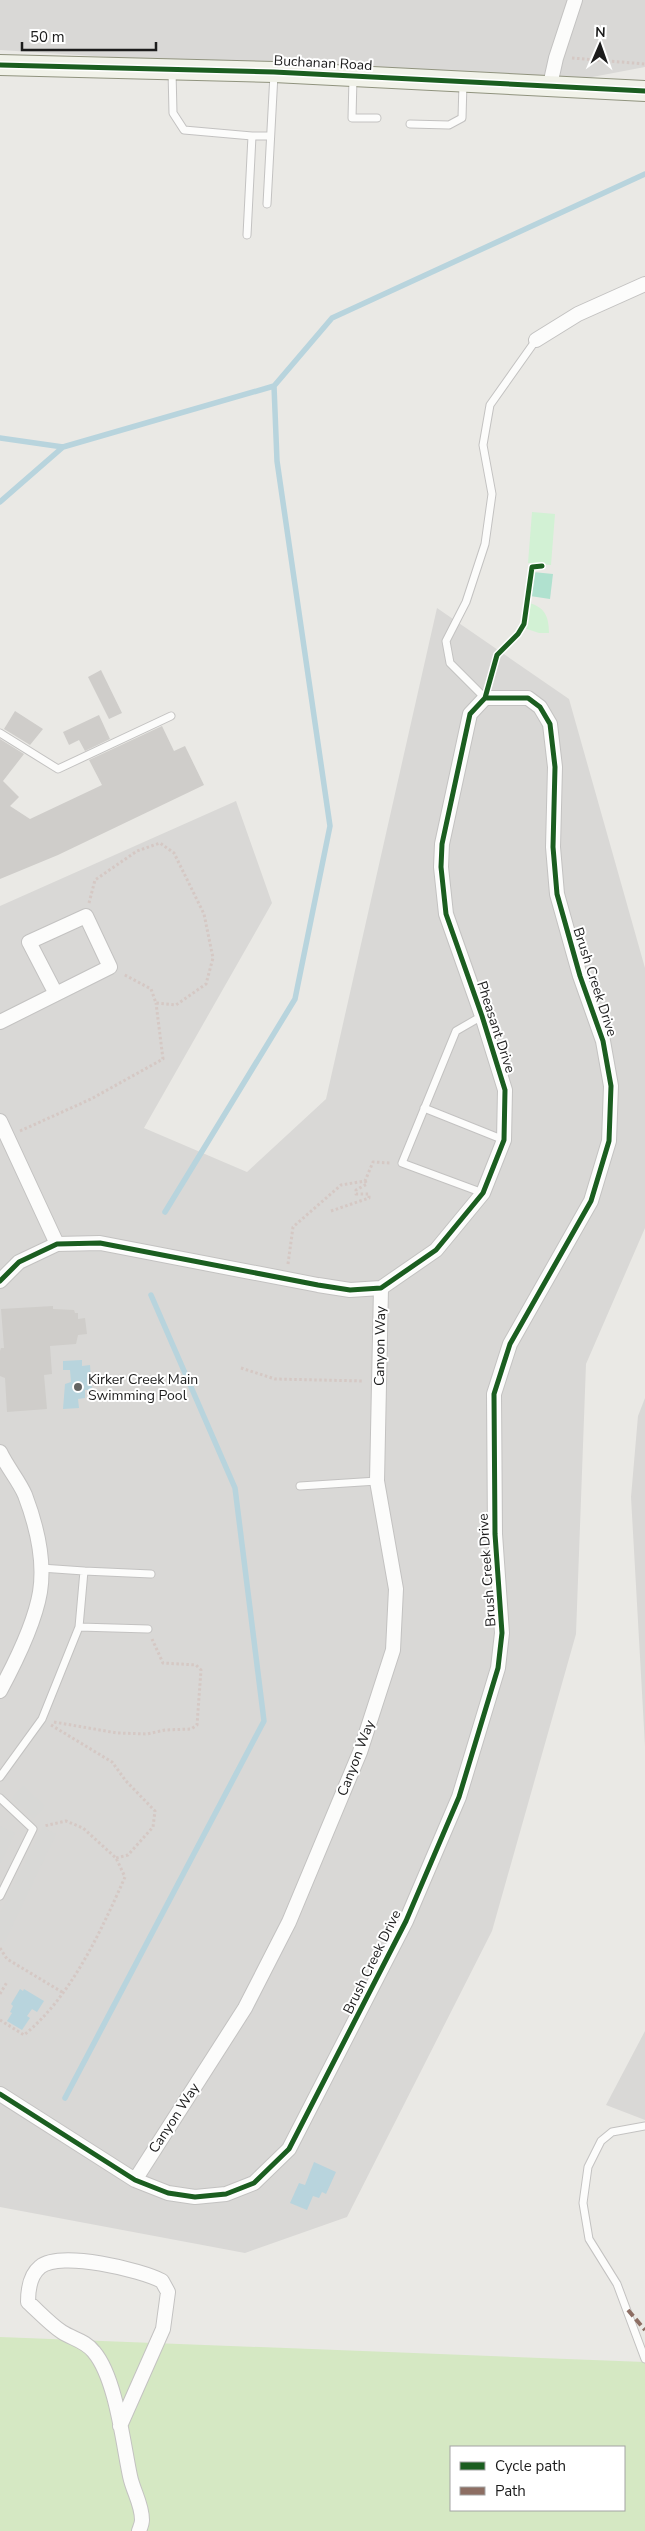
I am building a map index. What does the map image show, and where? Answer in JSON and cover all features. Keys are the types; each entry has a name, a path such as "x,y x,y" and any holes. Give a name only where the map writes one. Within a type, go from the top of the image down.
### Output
{"main road":[{"name":"Buchanan Road","path":"0,65 172,68 353,75 645,91"}],"street":[{"path":"550,85 556,58 575,0"},
{"path":"536,340 578,314 645,284"},
{"name":"Pheasant Drive","path":"381,1288 436,1250 483,1193 504,1140 504,1090 482,1016 446,914 441,867 442,844 467,723 470,714 485,698"},
{"name":"Brush Creek Drive","path":"0,2094 135,2180 168,2194 195,2197 226,2194 254,2183 290,2150 406,1921 440,1846 459,1797 498,1668 502,1633 495,1534 494,1394 510,1344 591,1201 609,1141 611,1086 603,1041 580,976 557,894 553,847 555,767 550,724 540,707 528,698 485,698"},
{"path":"0,1022 56,994 110,967 86,916 30,942 56,994"},
{"path":"0,1121 57,1244"},
{"path":"0,1281 18,1262 57,1244 100,1243 350,1290 381,1288"},
{"name":"Canyon Way","path":"135,2180 245,2008 289,1922 360,1752 393,1650 396,1589 376,1481 381,1288"},
{"path":"0,1452 24,1495 41,1554 40,1593 17,1660 0,1691"},
{"path":"120,2426 163,2330 168,2292 162,2281 126,2267 64,2261 40,2266 32,2277 28,2289 28,2302 60,2331 84,2342 94,2351 101,2362 114,2400 120,2426 142,2521 139,2531"}],"lane":[{"path":"172,68 174,113 184,130 270,136"},
{"path":"267,204 274,72"},
{"path":"353,75 352,118 377,118"},
{"path":"410,124 449,125 462,118 463,80"},
{"path":"247,235 252,136"},
{"path":"485,698 450,663 446,641 466,602 485,544 492,494 483,445 490,405 536,340"},
{"path":"0,733 58,769 171,716"},
{"path":"482,1016 456,1031 402,1163 483,1193"},
{"path":"424,1108 504,1140"},
{"path":"300,1486 376,1481"},
{"path":"41,1568 150,1574"},
{"path":"0,1777 42,1719 79,1627 84,1571"},
{"path":"79,1627 148,1629"},
{"path":"0,1798 33,1828 0,1896"},
{"path":"645,2126 612,2132 601,2141 588,2167 583,2203 589,2239 617,2284 645,2360"}],"path":[{"path":"556,58 589,58 610,62 645,64"},
{"path":"86,916 95,880 137,851 160,843 174,853 204,914 213,958 206,984 176,1005 156,1002"},
{"path":"7,1137 91,1099 163,1059 156,1002 151,989 110,967"},
{"path":"331,1211 369,1198 370,1194 356,1194 356,1190 366,1184 365,1181 373,1162 402,1163"},
{"path":"286,1279 293,1227 341,1185 365,1181"},
{"path":"241,1368 275,1379 379,1381"},
{"path":"42,1719 117,1733 147,1734 165,1730 191,1729 198,1725 201,1670 196,1666 163,1664 148,1629"},
{"path":"42,1719 112,1762 126,1781 155,1812 153,1827 128,1855 116,1858"},
{"path":"0,2020 24,2035 58,2000 86,1956 125,1877 116,1858 83,1828 66,1821 33,1828"},
{"path":"0,1948 7,1959 62,1992"},
{"path":"0,1994 7,1982"}],"shaded area":[{"path":"0,0 645,0 645,67 550,85 0,50"},
{"path":"437,608 569,699 645,968 645,1228 586,1364 576,1634 492,1931 347,2217 245,2253 0,2207 0,906 236,801 272,903 144,1128 247,1172 326,1099"},
{"path":"645,1398 645,1746 631,1497 638,1416"},
{"path":"23,1786 45,1806 34,1818 12,1798"},
{"path":"0,1826 15,1833 0,1864"},
{"path":"43,1827 56,1834 4,1943 0,1941 0,1913"},
{"path":"645,2031 645,2120 606,2105"}],"green space":[{"path":"532,512 555,514 551,565 528,563"},
{"path":"533,572 553,574 550,599 530,596"},
{"path":"529,603 539,607 545,614 549,633 539,633 524,628"},
{"path":"0,2337 645,2362 645,2531 0,2531"}],"water":[{"name":"Kirker Creek Main Swimming Pool","path":"82,1360 82,1366 90,1365 92,1390 85,1390 85,1398 78,1399 79,1408 63,1409 65,1384 71,1382 70,1370 63,1370 63,1361"},
{"path":"20,1989 23,1991 24,1989 44,2001 37,2012 32,2009 27,2016 30,2018 22,2030 7,2021 12,2013 10,2012 13,2006 11,2004"},
{"path":"314,2162 336,2172 326,2194 322,2192 319,2198 313,2196 307,2210 290,2203 299,2183 305,2185"}],"building":[{"path":"101,670 122,713 109,719 88,677"},
{"path":"15,711 43,729 30,745 4,729"},
{"path":"99,715 110,739 85,751 79,740 69,745 63,732"},
{"path":"162,726 174,751 185,746 204,785 58,855 0,879 0,739 24,754 3,781 19,797 10,806 30,819 102,785 89,760"},
{"path":"53,1306 53,1309 74,1310 75,1313 78,1313 78,1319 85,1318 87,1334 78,1335 76,1344 50,1346 52,1374 44,1375 47,1409 7,1412 5,1378 0,1376 0,1351 1,1348 4,1348 1,1309"}],"waterway":[{"path":"165,1212 295,999 330,826 277,461 274,386 332,318 645,174"},
{"path":"0,438 63,447 274,386"},
{"path":"0,502 63,447"},
{"path":"65,2098 264,1721 235,1488 151,1295"}],"marked path":[{"path":"628,2310 645,2330"}],"cycle path":[{"path":"0,65 274,72 645,91"},
{"path":"485,698 497,655 518,634 524,624 532,567 542,566"},
{"path":"0,1281 19,1262 57,1244 100,1243 318,1285 350,1290 381,1288 436,1250 483,1193 504,1140 505,1090 482,1016 446,914 441,867 442,844 470,714 485,698"},
{"path":"0,2094 135,2180 168,2193 195,2197 226,2194 254,2183 289,2149 406,1921 459,1797 498,1668 502,1633 495,1534 494,1394 510,1344 591,1201 609,1141 611,1086 603,1041 580,976 557,894 553,847 555,767 550,724 540,707 528,698 485,698"}],"place":[{"name":"Kirker Creek Main Swimming Pool","path":"78,1387"}]}
